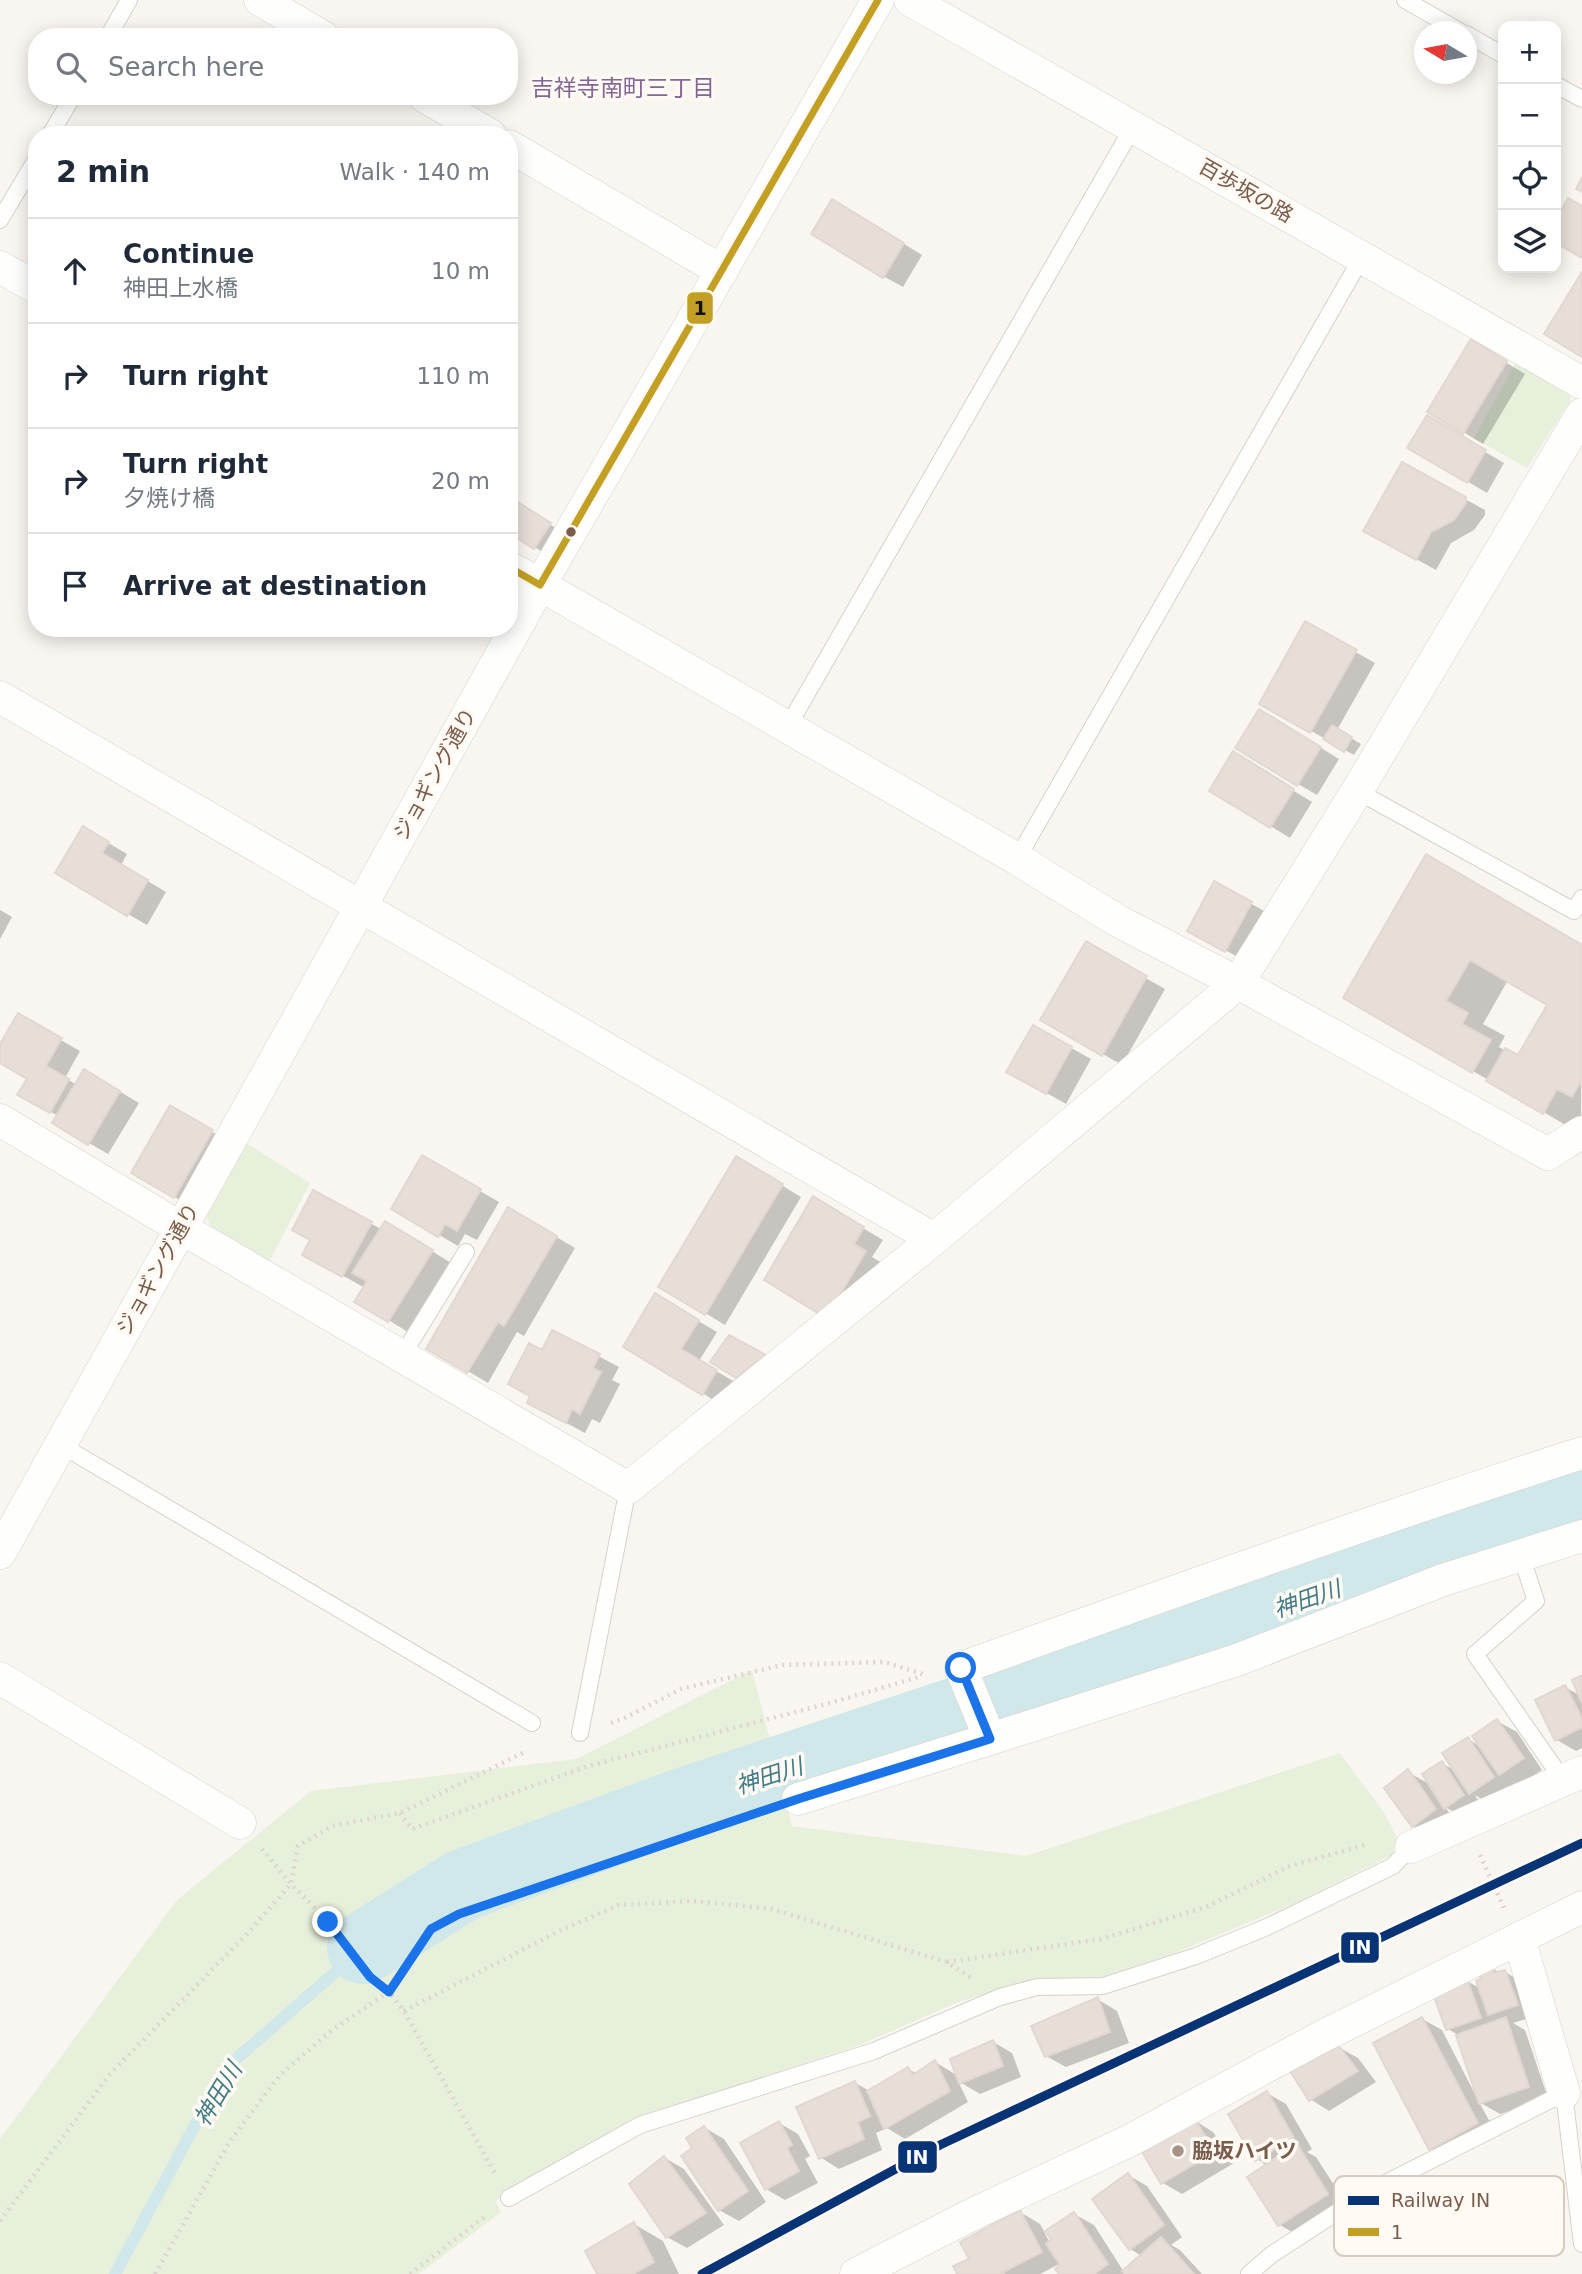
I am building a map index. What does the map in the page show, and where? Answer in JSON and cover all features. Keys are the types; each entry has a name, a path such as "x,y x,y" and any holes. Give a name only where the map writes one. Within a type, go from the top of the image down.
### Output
{"street":[{"path":"260,0 308,28"},
{"name":"ジョギング通り","path":"518,624 878,0"},
{"name":"百歩坂の路","path":"910,0 1582,383"},
{"path":"439,105 475,126"},
{"path":"518,151 722,271"},
{"path":"0,267 28,283"},
{"path":"0,1120 628,1488 934,1239 1238,983 1357,791 1582,414"},
{"path":"518,572 1017,859 1118,921 1238,983 1548,1154 1582,1132"},
{"name":"ジョギング通り","path":"0,1553 511,637"},
{"path":"0,697 934,1239"},
{"path":"987,1732 965,1679 1336,1535 1582,1453"},
{"path":"798,1799 987,1732 1237,1660 1443,1580 1582,1536"},
{"path":"0,1678 240,1823"},
{"path":"1411,1847 1572,1776"},
{"path":"856,2274 973,2214 1129,2141 1321,2037 1582,1907"},
{"path":"1519,1938 1564,2093"}],"lane":[{"path":"113,28 129,0"},
{"path":"1405,0 1442,21"},
{"path":"1477,40 1498,52"},
{"path":"1561,88 1582,99"},
{"path":"55,126 68,105"},
{"path":"787,728 1132,127"},
{"path":"0,220 28,173"},
{"path":"1017,859 1362,257"},
{"path":"1357,791 1574,911 1582,898"},
{"path":"402,1356 466,1252"},
{"path":"61,1445 532,1723"},
{"path":"580,1733 628,1488"},
{"path":"1521,1555 1536,1601 1475,1654 1572,1776"},
{"path":"509,2198 640,2125 874,2051 1000,1997 1037,1987 1103,1986 1196,1956 1267,1927 1393,1866 1411,1847"},
{"path":"1400,2176 1564,2093 1582,2244"},
{"path":"1249,2274 1271,2255 1334,2214"}],"path":[{"path":"400,1813 412,1829 588,1766 923,1676 965,1679"},
{"path":"155,2274 230,2141 280,2075 332,2030 389,1992 431,1929 459,1914 798,1799"},
{"path":"240,1823 291,1884 328,1922 370,1977 389,1992 404,2011 509,2198 410,2274"},
{"path":"947,1962 1101,1939 1206,1907 1290,1866 1369,1843"},
{"path":"0,2221 110,2074 247,1934 291,1884"},
{"path":"404,2011 561,1930 619,1905 694,1901 771,1909 947,1962 1000,1997"}],"green space":[{"path":"1519,357 1571,386 1570,401 1527,468 1474,438"},
{"path":"246,1143 310,1183 269,1262 212,1229 206,1215"},
{"path":"752,1670 792,1826 1026,1856 1340,1753 1385,1814 1398,1840 1392,1855 1291,1905 1172,1954 1102,1977 1032,1979 956,2003 860,2045 632,2119 495,2201 501,2212 419,2274 0,2274 0,2139 177,1900 311,1791 576,1759"}],"building":[{"path":"1582,177 1582,192 1576,189"},
{"path":"1568,198 1582,206 1582,258 1561,246 1561,211"},
{"path":"832,199 904,243 883,278 811,234"},
{"path":"1582,272 1582,357 1544,334"},
{"path":"1471,339 1507,361 1463,434 1427,412"},
{"path":"1427,415 1486,450 1467,483 1407,448"},
{"path":"1402,462 1466,497 1466,503 1454,520 1431,532 1416,560 1363,531"},
{"path":"518,502 551,523 534,549 518,539"},
{"path":"1305,621 1357,650 1310,733 1259,704"},
{"path":"1259,709 1321,747 1297,786 1235,748"},
{"path":"1332,725 1352,737 1344,752 1323,739"},
{"path":"1233,751 1294,789 1270,828 1209,791"},
{"path":"83,826 109,842 102,853 148,880 127,916 55,873"},
{"path":"1426,854 1582,945 1582,1079 1572,1097 1557,1089 1543,1114 1486,1081 1505,1048 1518,1055 1547,1005 1470,960 1446,1001 1468,1013 1462,1024 1491,1040 1472,1073 1343,998"},
{"path":"1214,881 1252,902 1225,952 1187,931"},
{"path":"1086,941 1147,976 1102,1056 1040,1020"},
{"path":"18,1013 62,1038 46,1066 69,1079 50,1113 17,1095 27,1079 0,1063 0,1044"},
{"path":"1033,1025 1072,1047 1046,1094 1006,1072"},
{"path":"84,1069 120,1091 88,1145 52,1123"},
{"path":"170,1105 213,1130 174,1198 131,1173"},
{"path":"422,1155 481,1189 457,1231 445,1224 438,1237 391,1209"},
{"path":"736,1156 783,1184 705,1315 658,1287"},
{"path":"313,1190 372,1222 342,1277 302,1255 310,1240 292,1230"},
{"path":"813,1196 864,1227 854,1244 866,1251 826,1318 764,1280"},
{"path":"508,1207 557,1236 504,1326 498,1322 467,1373 426,1349"},
{"path":"385,1221 433,1250 388,1322 354,1302 367,1281 352,1273"},
{"path":"655,1293 699,1320 681,1349 717,1370 702,1395 623,1347"},
{"path":"552,1330 600,1354 593,1368 601,1372 580,1414 572,1409 566,1423 527,1403 530,1396 508,1384 529,1343 542,1350"},
{"path":"729,1335 766,1355 736,1378 710,1362"},
{"path":"1582,1675 1582,1703 1572,1680"},
{"path":"1565,1685 1582,1718 1582,1727 1555,1741 1535,1700"},
{"path":"1497,1719 1524,1758 1499,1775 1472,1736"},
{"path":"1468,1737 1494,1777 1469,1794 1442,1753"},
{"path":"1442,1761 1464,1795 1444,1809 1422,1774"},
{"path":"1408,1769 1436,1809 1412,1827 1384,1788"},
{"path":"1492,1966 1494,1973 1505,1970 1518,2005 1488,2015 1476,1981 1481,1978 1478,1973"},
{"path":"1467,1979 1481,2018 1446,2030 1432,1991"},
{"path":"1098,1997 1110,2032 1045,2057 1031,2026"},
{"path":"1422,2017 1478,2123 1429,2150 1373,2043"},
{"path":"1506,2017 1529,2087 1479,2104 1456,2035"},
{"path":"993,2040 1003,2066 959,2084 950,2059"},
{"path":"1338,2045 1358,2071 1309,2101 1290,2071"},
{"path":"935,2060 950,2091 884,2129 867,2091 908,2067 913,2075"},
{"path":"855,2081 870,2116 858,2122 864,2139 819,2159 796,2107"},
{"path":"1267,2091 1294,2138 1255,2161 1228,2114"},
{"name":"脇坂ハイツ","path":"1194,2118 1215,2152 1161,2184 1141,2150"},
{"path":"779,2121 792,2145 787,2148 799,2171 765,2190 740,2143"},
{"path":"704,2126 748,2191 718,2211 681,2156 692,2148 686,2138"},
{"path":"1297,2144 1328,2194 1278,2226 1247,2177"},
{"path":"664,2156 706,2213 666,2238 629,2184"},
{"path":"1128,2173 1164,2225 1129,2250 1092,2199"},
{"path":"1020,2210 1042,2252 1003,2272 1004,2274 957,2274 953,2266 969,2259 960,2242"},
{"path":"1074,2212 1108,2264 1094,2274 1059,2274 1055,2269 1060,2265 1046,2244 1051,2239 1045,2231"},
{"path":"634,2222 654,2262 633,2274 597,2274 585,2251"},
{"path":"1161,2237 1194,2274 1125,2274 1122,2271"}],"waterway":[{"name":"神田川","path":"363,1948 463,1885 680,1805 1291,1605 1582,1501"},
{"name":"神田川","path":"115,2274 194,2127 235,2060 363,1948"}],"rail line":[{"name":"IN","path":"702,2274 940,2145 1582,1843"}],"transit line":[{"name":"1","path":"518,572 540,585 878,0"}],"place":[{"name":"脇坂ハイツ","path":"1178,2151"}],"district":[{"name":"吉祥寺南町三丁目","path":"623,88"}],"route":[{"path":"328,1922 370,1977 389,1992 431,1929 459,1914 798,1799 990,1739 961,1668"}]}
